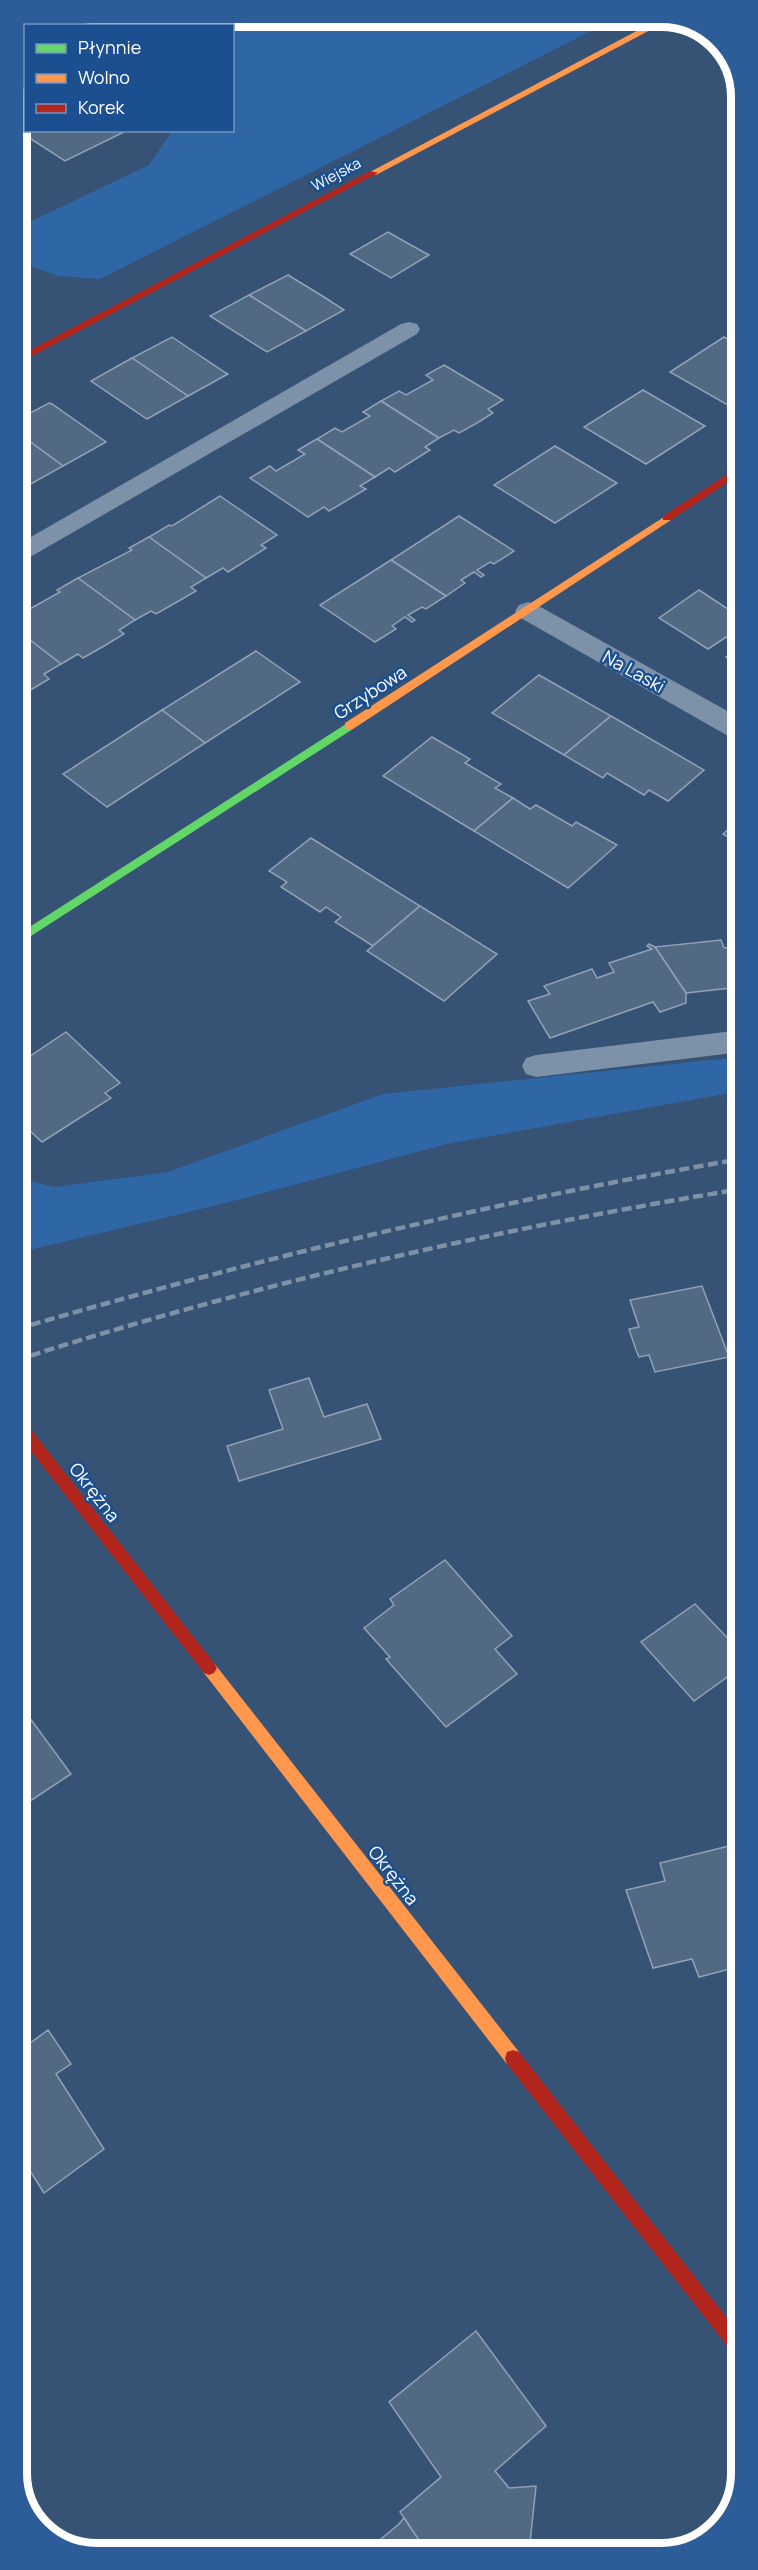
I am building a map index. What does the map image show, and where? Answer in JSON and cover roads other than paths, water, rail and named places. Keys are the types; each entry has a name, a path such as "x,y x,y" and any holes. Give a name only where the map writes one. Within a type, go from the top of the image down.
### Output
{"street":[{"name":"Wiejska","path":"27,356 651,27"},
{"name":"Grzybowa","path":"27,935 528,611 731,475"},
{"name":"Na Laski","path":"528,611 731,725"},
{"name":"Okrężna","path":"27,1435 731,2337"}],"lane":[{"path":"27,549 409,329"},
{"path":"536,1066 731,1042"}],"railway":[{"path":"27,1326 196,1279 377,1234 558,1193 731,1161"},
{"path":"27,1357 195,1307 376,1261 558,1222 731,1191"}]}
